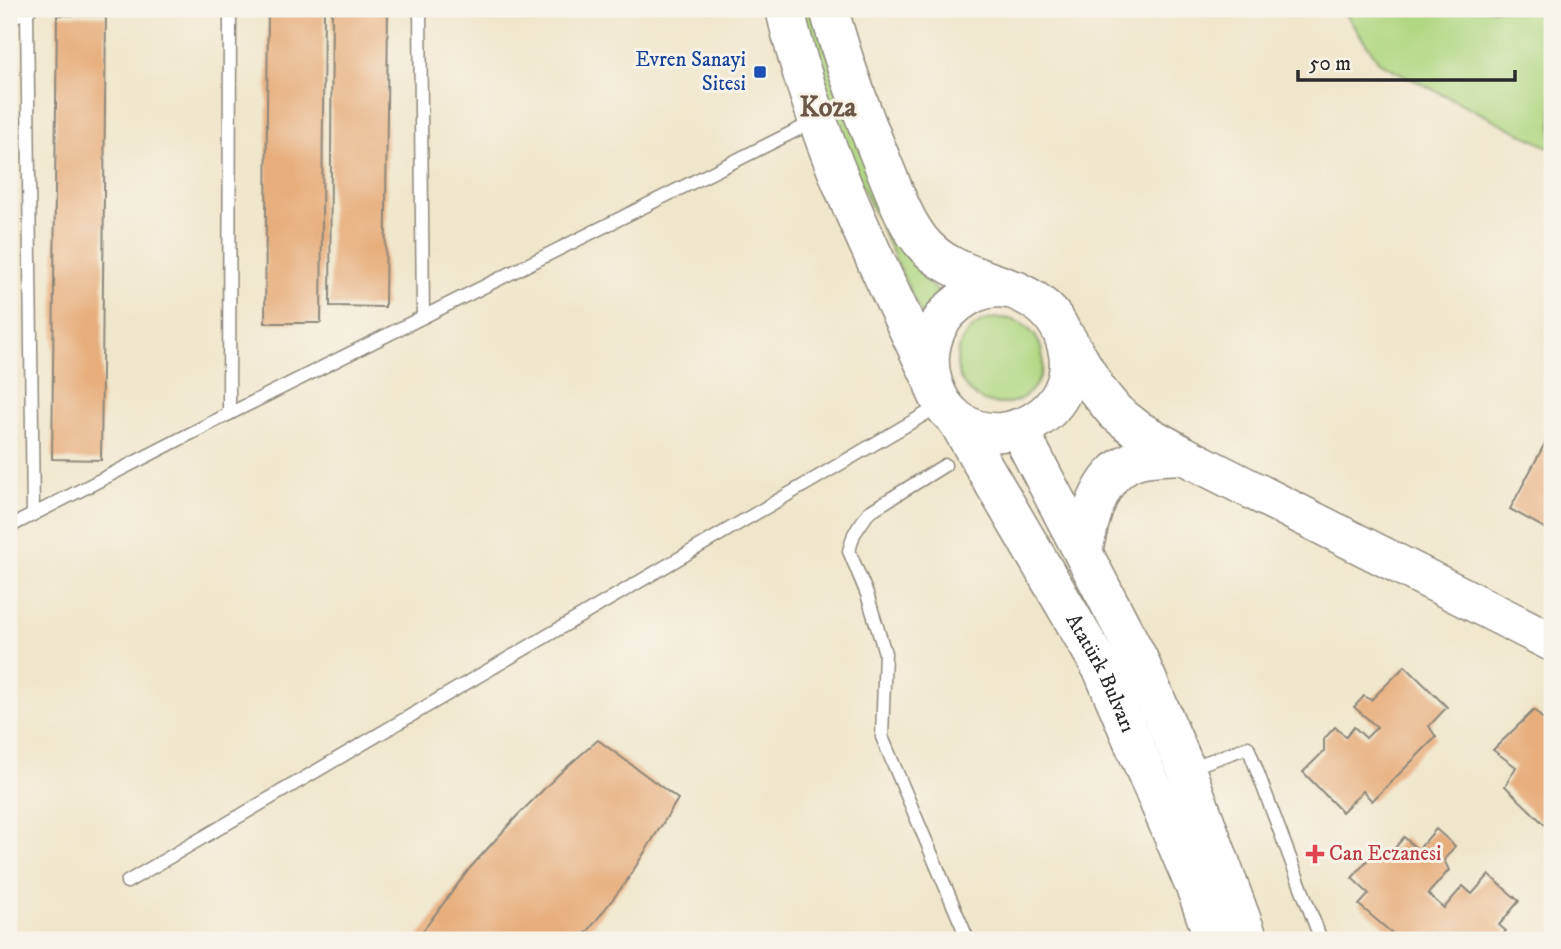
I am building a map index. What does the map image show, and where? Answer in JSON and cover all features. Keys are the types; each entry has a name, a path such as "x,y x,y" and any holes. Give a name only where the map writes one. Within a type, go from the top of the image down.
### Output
{"main road":[{"name":"Atatürk Bulvarı","path":"785,9 800,71 817,121 869,248 943,400 1103,671 1197,892 1214,940"},
{"path":"829,9 848,75 909,224 932,252 952,267 1034,299 1053,314 1097,390 1115,412 1138,430 1182,455 1552,642"},
{"path":"1016,290 995,288 965,298 948,311 935,329 929,351 943,400 967,427 988,432 1004,432 1060,418 1091,420 1110,425 1182,455"},
{"path":"1026,425 1049,411 1068,377 1069,358 1065,336"},
{"name":"Atatürk Bulvarı","path":"1026,425 1083,552 1138,658 1186,769 1249,940"},
{"path":"1083,552 1090,514 1097,499 1119,470 1142,458 1182,455"}],"lane":[{"path":"229,414 230,9"},
{"path":"420,9 423,317"},
{"path":"9,19 29,10 33,514"},
{"path":"9,527 229,414 817,121"},
{"path":"127,882 943,400"},
{"path":"945,465 869,512 854,534 849,551 867,594 885,653 882,737 968,940"},
{"path":"1186,769 1248,747 1321,940"}],"green space":[{"path":"1342,9 1552,9 1552,149 1380,63"},
{"path":"811,10 909,253 923,278 939,293 921,315 836,129 801,13"},
{"path":"1000,318 1024,325 1036,337 1043,361 1036,385 1024,397 1000,404 976,397 964,385 957,361 964,337 976,325"}],"building":[{"path":"268,9 324,9 321,323 265,323"},
{"path":"332,9 388,9 385,307 330,306"},
{"path":"57,15 106,16 101,460 52,459"},
{"path":"1552,430 1552,532 1510,509"},
{"path":"1405,666 1447,707 1429,726 1436,737 1372,801 1363,791 1342,812 1303,772 1324,751 1324,739 1335,727 1346,737 1354,727 1366,738 1377,727 1354,707 1364,696 1371,700"},
{"path":"1534,710 1552,728 1552,832 1505,786 1516,767 1493,750"},
{"path":"598,740 678,799 626,882 581,940 416,940 470,868 516,817"},
{"path":"1436,829 1455,846 1444,860 1449,870 1428,894 1444,908 1463,886 1472,894 1489,875 1519,901 1499,925 1506,931 1498,940 1400,940 1359,905 1369,894 1352,878 1376,850 1386,859 1404,837 1418,850"}],"place":[{"name":"Evren Sanayi Sitesi","path":"760,72"},
{"name":"Can Eczanesi","path":"1315,854"}],"district":[{"name":"Koza","path":"828,107"}]}
